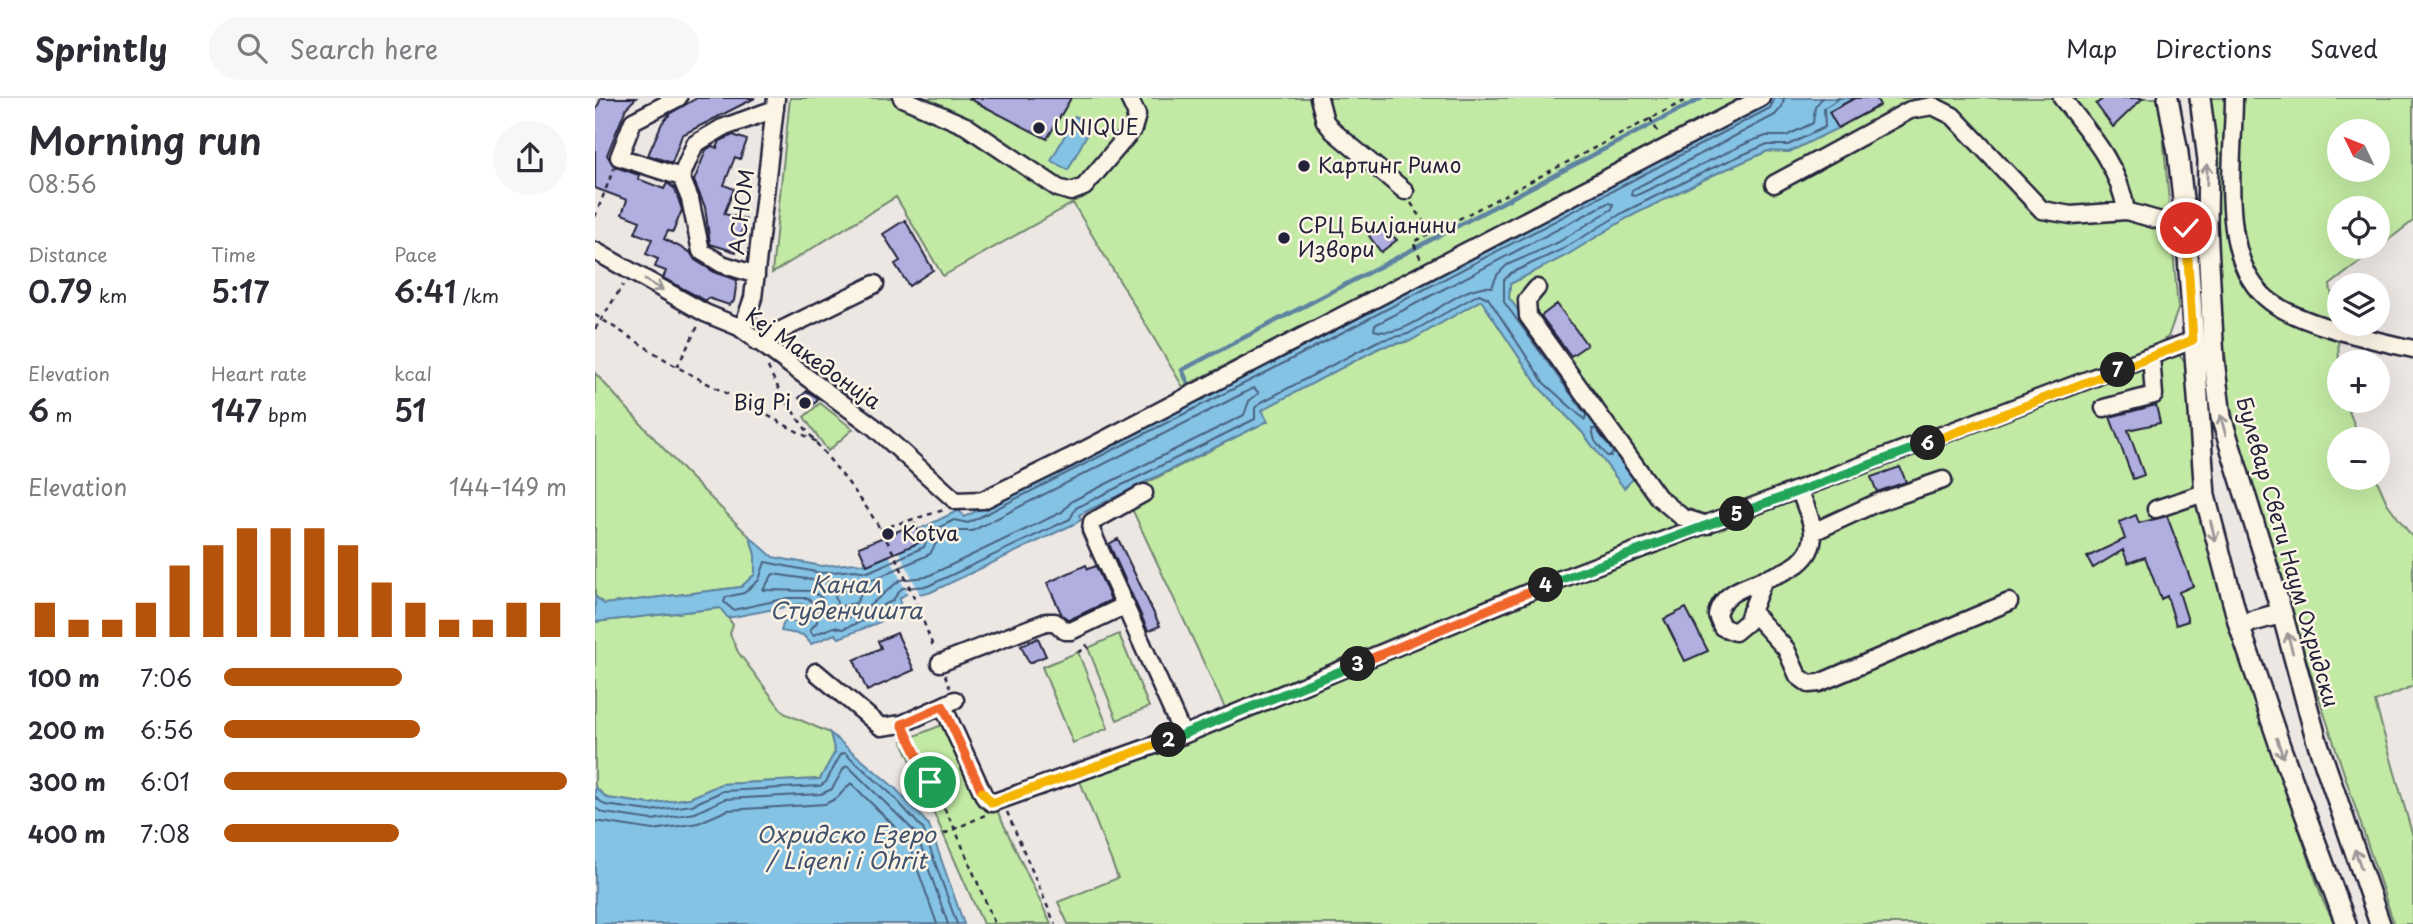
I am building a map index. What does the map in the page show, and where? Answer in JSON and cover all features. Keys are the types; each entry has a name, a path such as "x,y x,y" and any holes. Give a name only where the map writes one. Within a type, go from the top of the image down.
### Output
{"main road":[{"path":"2168,98 2178,153 2186,228 2204,493 2239,625 2281,749 2346,924"},
{"name":"Булевар Свети Наум Охридски","path":"2200,98 2208,160 2207,224 2214,360 2221,417 2282,613 2316,738 2381,924"},
{"path":"2239,625 2282,613"}],"street":[{"path":"678,98 633,121 619,157 681,177"},
{"path":"902,98 966,126 1058,188 1071,192 1084,187 1133,129 1137,115 1129,98"},
{"path":"1319,98 1325,121 1333,131 1405,191"},
{"path":"962,502 983,500 1069,458 1761,98"},
{"path":"2062,98 2119,179 2126,211"},
{"path":"2234,98 2235,232 2241,263 2251,282 2260,293 2282,309 2366,338 2413,349"},
{"path":"756,275 722,264 701,251 690,199 681,177 695,144 722,128 776,104"},
{"name":"АСНОМ","path":"739,327 750,309 756,275 776,104"},
{"path":"1774,184 1910,110 1933,106 1953,116 2042,210 2071,215 2126,211 2186,228"},
{"name":"Кеј Македонија","path":"595,251 705,313 739,327 873,427 962,502"},
{"path":"757,342 875,284"},
{"path":"1537,288 1527,300 1528,316 1648,484 1682,517 1707,525"},
{"path":"816,672 881,727 902,724 949,703 985,798 997,806 1183,735 1561,579 1800,491 2193,340"},
{"path":"2104,408 2154,395 2151,356"},
{"path":"1813,532 1876,503 1943,480"},
{"path":"1764,579 1747,622 1735,632 1727,631 1718,622 1718,610 1722,603 1764,579 1800,563 1808,553 1813,532 1800,491"},
{"path":"1144,493 1102,514 1090,526 1183,735"},
{"path":"2156,509 2204,493"},
{"path":"1751,611 1786,649 1798,676 1809,684 1819,683 2009,602"},
{"path":"940,663 1046,622 1055,622 1065,631 1071,631 1126,605"}],"path":[{"path":"1419,254 1413,242 1683,101"},
{"path":"1650,118 1657,130"},
{"path":"595,217 619,157"},
{"path":"1405,191 1432,233"},
{"path":"595,330 631,272"},
{"path":"677,367 705,313"},
{"path":"595,315 677,367 817,443"},
{"path":"757,342 772,376 880,529 916,603"},
{"path":"880,529 962,502"},
{"path":"902,724 955,829 995,924"},
{"path":"944,834 997,806"}],"green space":[{"name":"СРЦ Билјанини Извори","path":"790,98 1748,98 1183,387 1073,203 943,276 896,197 772,273"},
{"path":"1876,98 2160,98 2178,309 2168,337 2134,357 1225,708 1125,494 1267,421 1261,410 1381,347 1410,341 1481,300 1539,387 1582,432 1624,488 1568,379 1509,298 1510,284 1567,255 1627,218 1713,175 1768,151 1789,152 1880,106"},
{"path":"2207,98 2227,98 2245,282 2327,328 2327,336 2338,336 2338,350 2327,350 2327,413 2350,413 2355,427 2327,427 2327,490 2381,490 2387,503 2413,538 2413,686 2375,702 2413,837 2413,924 2394,924 2268,544 2223,381 2227,368 2217,298"},
{"path":"2239,98 2413,98 2413,221 2390,239 2390,196 2327,196 2327,259 2364,259 2346,273 2327,273 2327,319 2271,295 2252,271 2239,224"},
{"path":"2171,354 2179,355 2186,364 2198,513 2235,637 2323,901 2335,924 1068,924 1058,902 1118,878 1080,781 1558,587"},
{"path":"595,373 683,470 750,537 755,555 755,574 741,587 604,604 595,596"},
{"path":"820,403 853,429 828,451 804,417"},
{"path":"721,608 733,625 730,634 738,652 784,713 830,733 835,752 820,779 721,784 690,798 650,804 607,798 595,787 595,622"},
{"path":"1119,634 1149,707 1117,720 1088,648"},
{"path":"1078,652 1108,728 1073,743 1042,667"},
{"path":"954,720 1051,924 983,924 902,741"}],"water":[{"name":"Канал Студенчишта","path":"1773,98 1855,98 1829,112 1838,128 1789,152 1768,151 1713,175 1627,218 1567,255 1510,284 1509,298 1637,475 1624,488 1582,432 1539,387 1481,300 1410,341 1381,347 1262,410 1268,421 1079,515 1081,520 1074,524 929,593 906,594 900,598 900,605 878,615 880,622 839,638 835,634 811,644 803,635 781,631 784,621 807,623 810,619 810,607 800,604 728,618 720,608 595,622 595,596 604,604 741,587 755,574 755,555 750,537 773,557 822,566 856,563 867,565 922,541 918,530 959,510 964,517 1070,465"},
{"path":"1075,116 1092,125 1068,170 1051,161"},
{"name":"Охридско Езеро / Liqeni i Ohrit","path":"830,733 895,788 929,825 964,924 595,924 595,787 607,798 650,804 690,798 721,784 820,779 835,752"}],"pier":[{"path":"898,548 921,597 909,598 888,552"}],"building":[{"path":"601,98 636,98 626,108 607,155 615,167 639,175 638,179 664,189 667,183 675,189 682,210 673,232 668,231 664,239 690,252 695,260 716,273 737,280 734,301 729,305 708,298 706,301 663,278 666,271 655,267 658,259 646,254 652,239 635,233 640,221 622,214 627,200 595,188 595,113"},
{"path":"697,98 755,98 682,135 672,163 648,155 662,123 671,113"},
{"name":"UNIQUE","path":"968,98 1071,98 1047,139"},
{"path":"1855,98 1876,98 1880,105 1838,128 1829,112"},
{"path":"2104,98 2143,98 2113,127 2096,104"},
{"path":"733,135 747,140 740,159 735,157 724,185 734,189 724,214 746,219 736,252 710,244 705,207 694,181 706,150 712,146 717,148 720,141"},
{"path":"905,220 933,270 909,286 895,264 900,261 883,234"},
{"path":"1382,226 1397,240 1381,252 1369,236"},
{"path":"1557,304 1587,345 1571,356 1541,316"},
{"path":"807,391 819,399 810,408 799,398"},
{"path":"2156,405 2160,423 2128,430 2144,475 2133,479 2110,417"},
{"path":"1900,467 1906,482 1877,492 1871,477"},
{"path":"2136,515 2139,523 2167,516 2193,586 2179,592 2188,621 2176,625 2167,596 2161,599 2145,557 2128,563 2123,550 2093,568 2087,557 2125,539 2119,522"},
{"path":"915,524 923,541 867,565 859,547"},
{"path":"1118,539 1160,626 1148,631 1109,544"},
{"path":"1086,565 1088,569 1096,566 1111,600 1069,620 1062,615 1047,583"},
{"path":"1686,608 1708,651 1685,661 1664,619"},
{"path":"897,633 914,670 867,691 854,660 881,648 878,641"},
{"path":"1038,638 1046,656 1029,663 1021,646"}],"waterway":[{"path":"1189,385 1182,370 1702,98"}],"place":[{"name":"UNIQUE","path":"1039,128"},
{"name":"Картинг Римо","path":"1304,166"},
{"name":"СРЦ Билјанини Извори","path":"1284,238"},
{"name":"Big Pi","path":"805,403"},
{"name":"Kotva","path":"888,534"}],"route":[{"path":"930,782 902,724 943,706 985,798 992,803 1183,735 1561,579 1800,491 2193,340 2186,228"}]}
